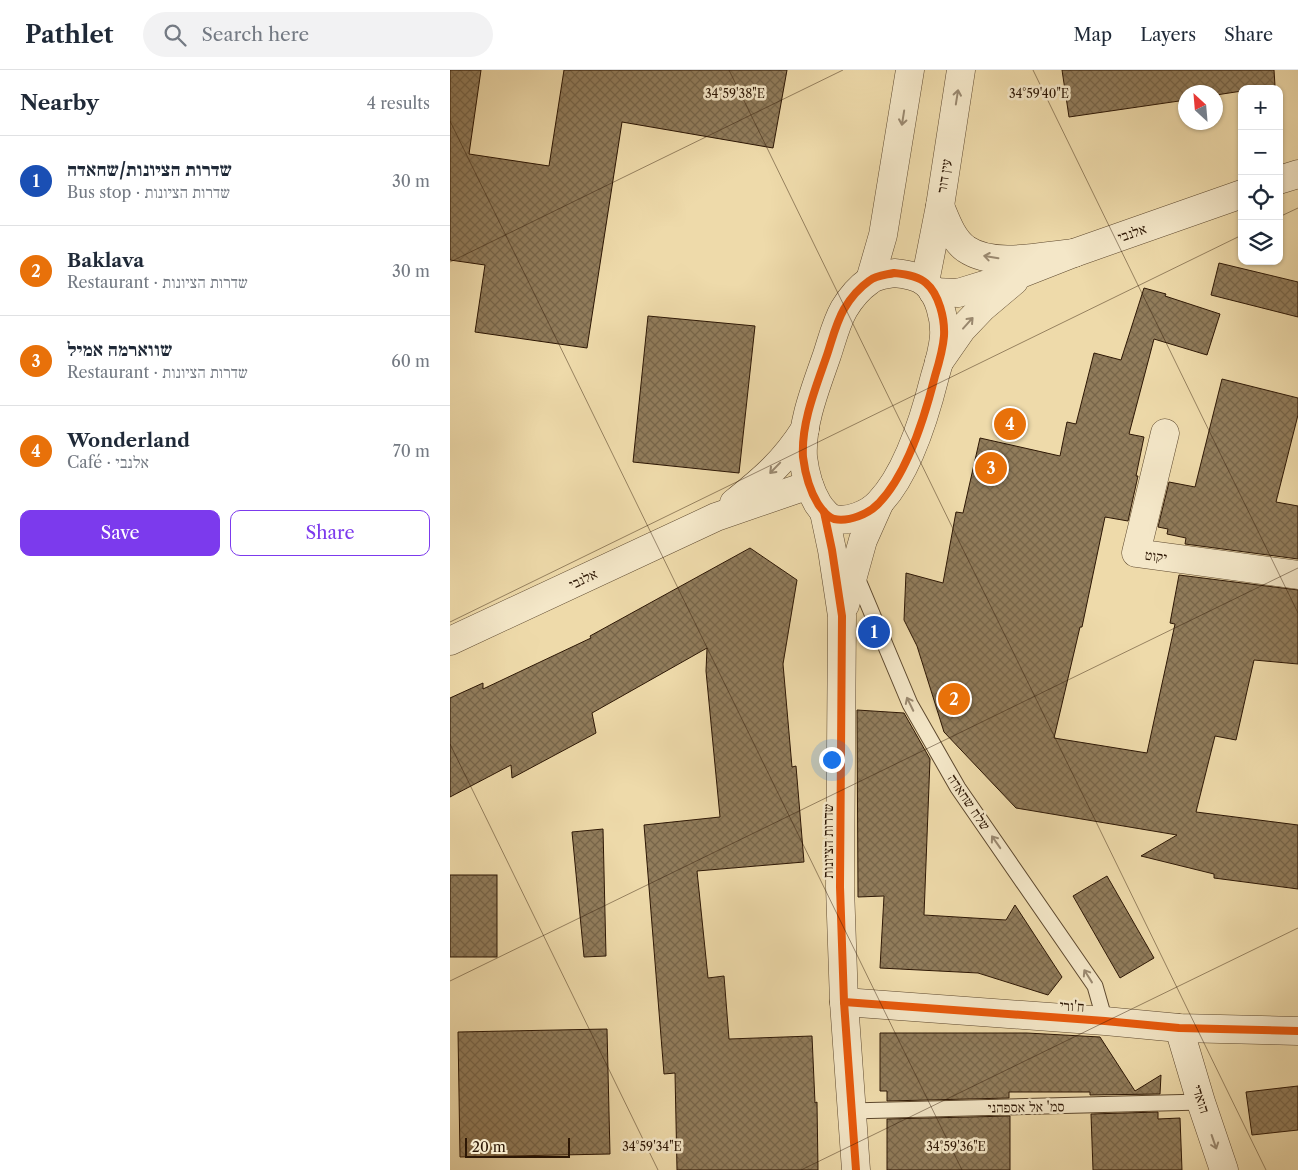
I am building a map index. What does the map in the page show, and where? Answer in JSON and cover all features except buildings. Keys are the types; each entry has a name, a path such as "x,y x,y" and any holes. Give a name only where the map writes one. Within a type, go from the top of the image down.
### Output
{"street":[{"path":"805,429 814,393 844,309 856,293 870,280 883,235 910,70"},
{"name":"עין דור","path":"929,287 961,70"},
{"path":"1283,179 1298,174"},
{"name":"אלנבי","path":"870,280 881,275 894,273 908,275 929,287 958,293 1023,274 1074,253 1238,195"},
{"path":"940,206 952,232 961,243 966,248 985,257 1008,259 1074,253"},
{"name":"אלנבי","path":"939,362 962,329 982,308 1023,274"},
{"name":"שדרות הציונות","path":"842,616 864,540 879,504 909,456 929,402 944,336 943,322 929,287"},
{"name":"אלנבי","path":"716,517 766,478 793,448 805,429"},
{"name":"שדרות הציונות","path":"805,429 803,458 809,485 824,512 842,616 840,888 844,1002 856,1170"},
{"name":"יקוט","path":"1165,433 1136,553 1298,576"},
{"name":"אלנבי","path":"450,641 716,517 809,485"},
{"path":"824,512 833,519 848,519 864,514 879,504"},
{"name":"ח'ורי","path":"844,1002 1179,1028 1298,1032"},
{"name":"הואדי","path":"1179,1028 1224,1170"}],"lane":[{"name":"שלח שחאדה","path":"854,571 910,704 958,788 1094,986 1106,1021"},
{"name":"סמ' אל אספהני","path":"851,1111 1201,1102"}],"cycle path":[{"path":"894,273 907,275 926,283 938,300 944,336 941,356 921,426 899,476 875,507 864,514 852,518 834,519 825,513 818,504 807,475 803,457 804,431 807,418 834,332 844,309 858,290 865,284 878,276 894,273"},
{"path":"824,512 842,616 840,887 844,1002 856,1170"},
{"path":"844,1002 1179,1028 1298,1031"}],"place":[{"name":"Wonderland","path":"1010,424"},
{"name":"שווארמה אמיל","path":"991,468"},
{"name":"שדרות הציונות/שחאדה","path":"874,632"},
{"name":"Baklava","path":"954,699"}]}
